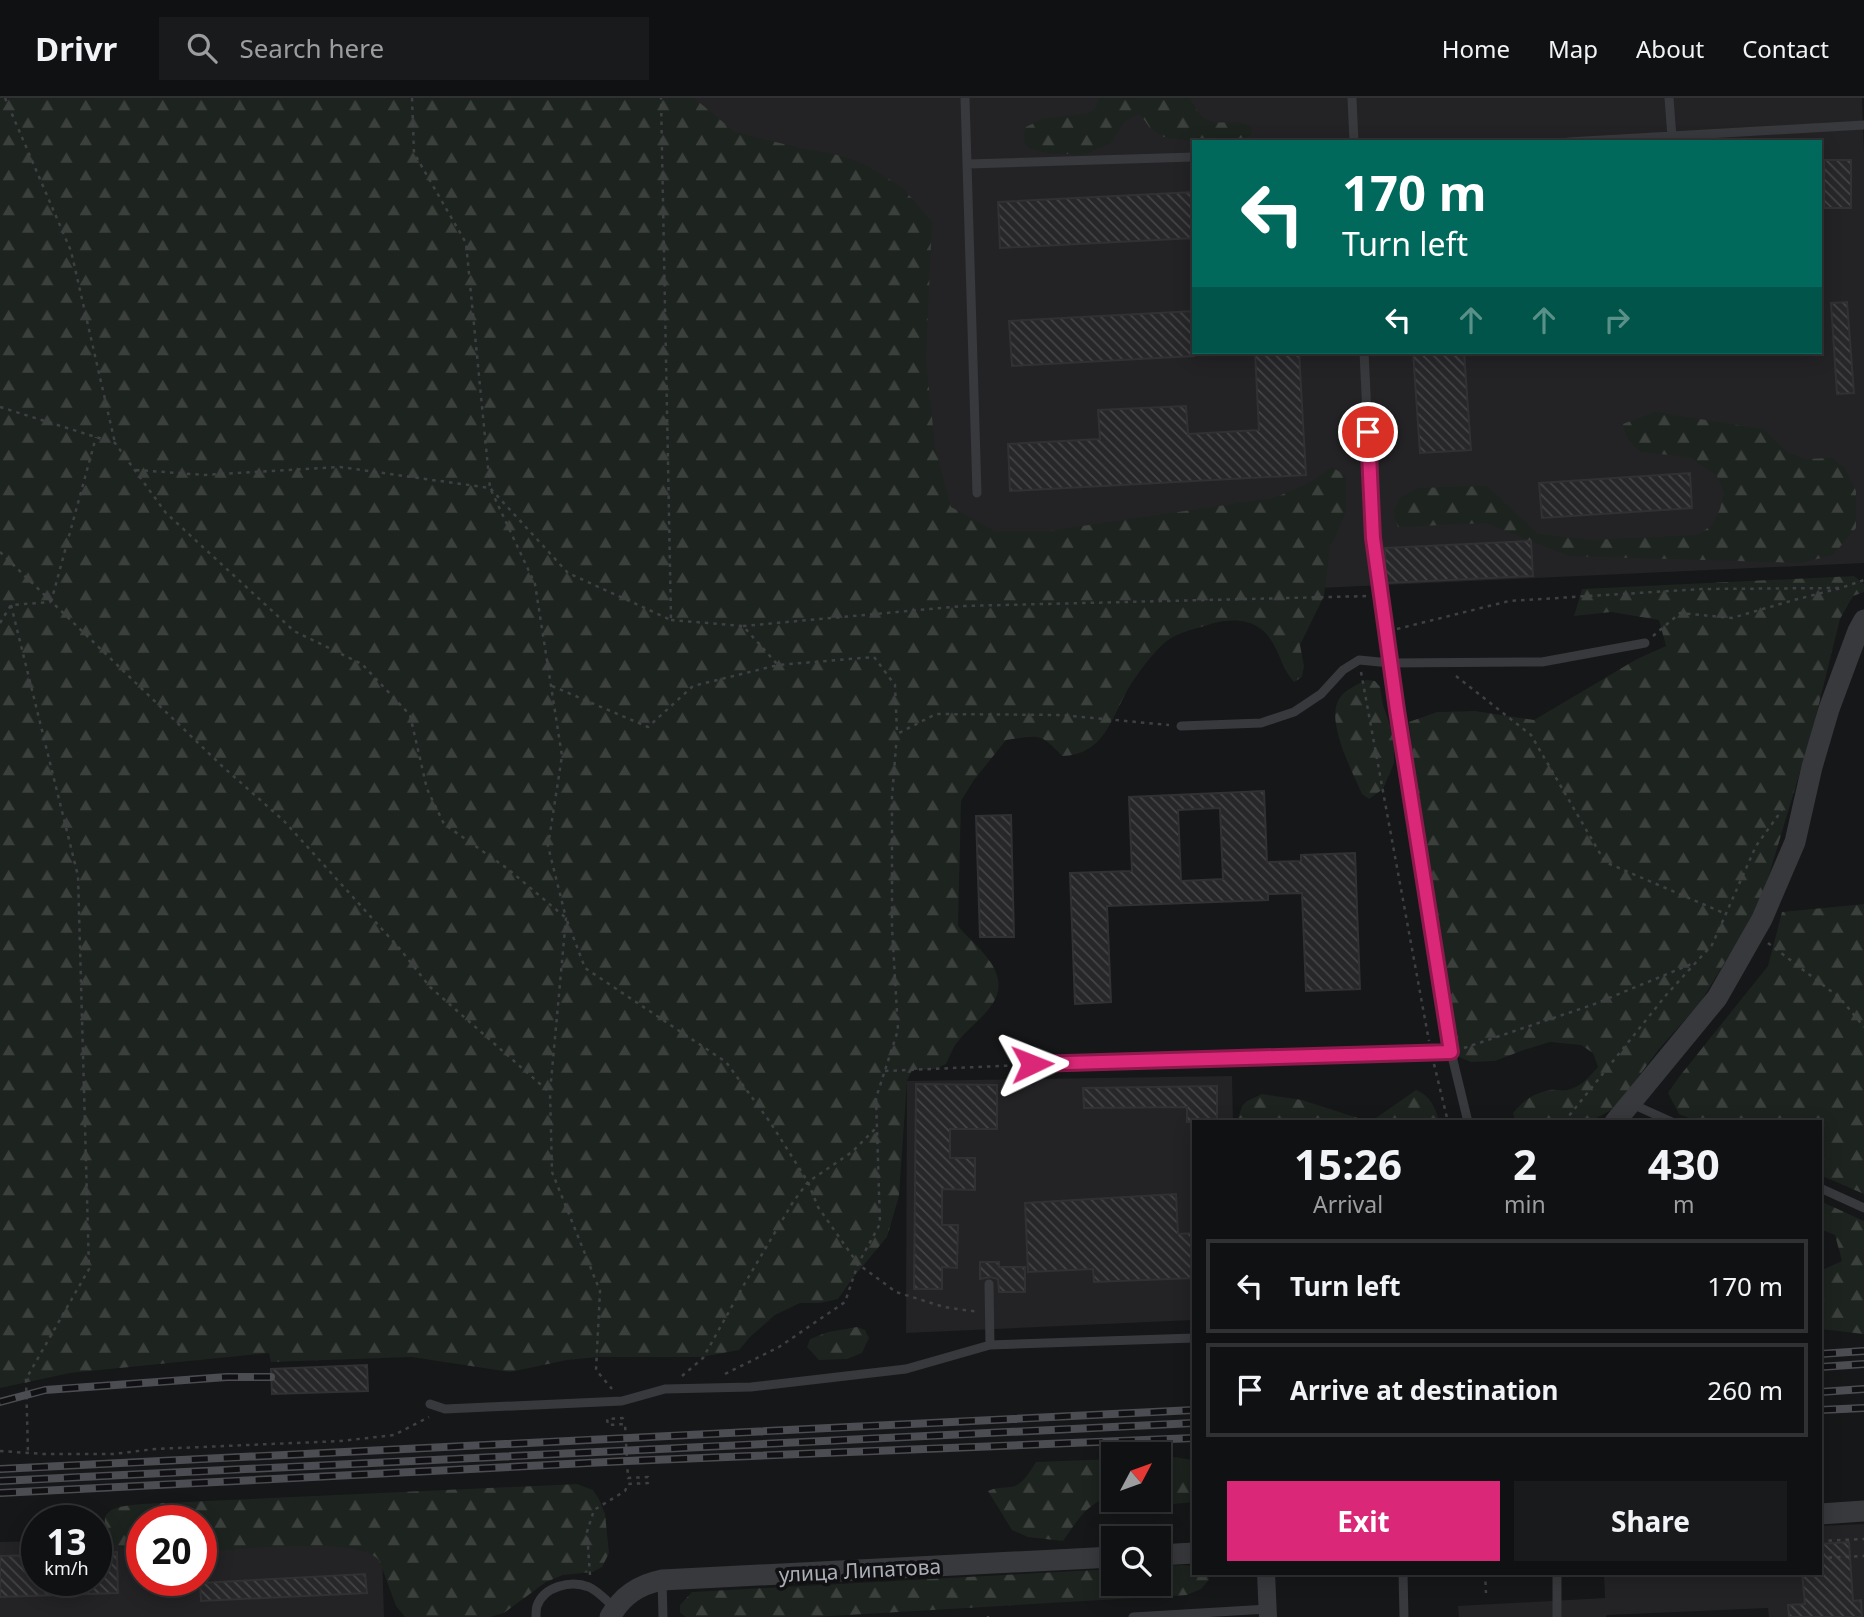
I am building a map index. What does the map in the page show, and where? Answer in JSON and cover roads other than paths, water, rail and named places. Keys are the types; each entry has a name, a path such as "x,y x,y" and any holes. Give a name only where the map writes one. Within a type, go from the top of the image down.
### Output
{"street":[{"path":"1617,1120 1717,998 1762,919 1795,842 1812,767 1829,709 1864,620"},
{"path":"1822,1514 1864,1511"},
{"path":"1171,1554 1192,1553"},
{"name":"улица Липатова","path":"612,1612 624,1597 634,1590 662,1580 1101,1558"},
{"path":"1266,1575 1268,1613"}],"lane":[{"path":"965,98 977,493"},
{"path":"1352,98 1354,140"},
{"path":"1667,138 1669,98"},
{"path":"1618,140 1864,125"},
{"path":"968,164 1192,157"},
{"path":"1364,354 1373,538 1451,1052 1468,1120"},
{"path":"1181,726 1261,723 1294,712 1321,694 1343,670 1359,660 1390,663 1542,662 1645,643"},
{"path":"1032,1064 1451,1052"},
{"path":"1630,1103 1668,1120"},
{"path":"1822,1189 1864,1208"},
{"path":"989,1284 990,1345"},
{"path":"430,1404 444,1409 622,1401 666,1389 751,1387 906,1369 990,1345 1192,1338"},
{"path":"1403,1575 1404,1617"},
{"path":"1557,1617 1558,1575"},
{"path":"662,1580 663,1617"},
{"path":"536,1617 537,1605 544,1595 558,1586 574,1583 591,1587 612,1612"},
{"path":"1133,1617 1268,1613"}],"railway":[{"path":"1822,1354 1864,1351"},
{"path":"1822,1367 1864,1364"},
{"path":"0,1402 45,1390 227,1377 271,1377"},
{"path":"1822,1392 1864,1389"},
{"path":"1822,1410 1864,1408"},
{"path":"0,1469 1192,1410"},
{"path":"0,1481 1192,1423"},
{"path":"0,1493 627,1461 1192,1438"}]}
